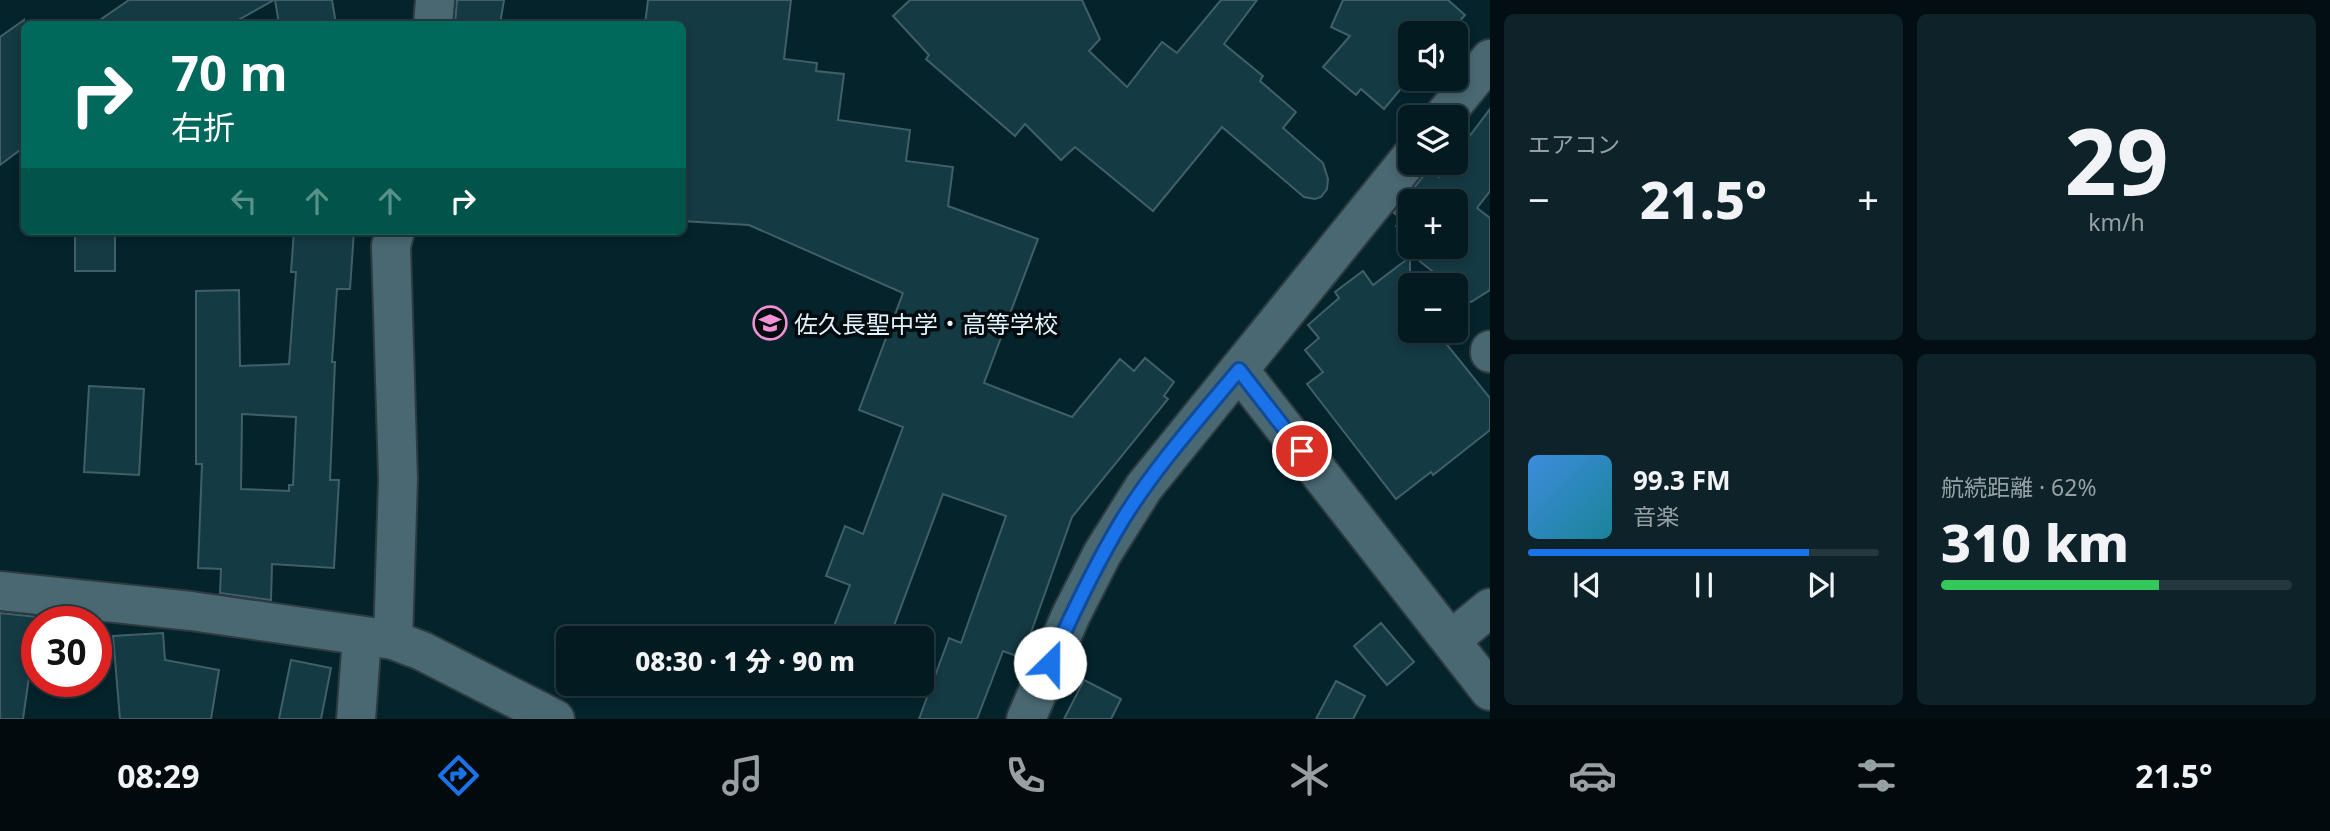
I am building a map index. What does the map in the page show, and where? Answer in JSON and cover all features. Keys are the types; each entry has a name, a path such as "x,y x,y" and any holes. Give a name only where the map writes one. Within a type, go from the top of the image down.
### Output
{"street":[{"path":"433,21 435,0"},
{"path":"1455,105 1485,75"},
{"path":"1027,719 1071,615 1124,517 1170,454 1398,173"},
{"path":"356,719 378,639 398,479 390,246 394,235"},
{"path":"1239,370 1490,691"},
{"path":"0,591 191,611 378,639 422,651 555,719"},
{"path":"1451,640 1490,608"}],"building":[{"path":"129,0 274,0 236,21 98,21"},
{"path":"275,0 332,0 336,21 278,21"},
{"path":"457,0 504,0 500,21 455,21"},
{"path":"648,0 791,0 784,59 817,63 816,71 844,74 838,120 910,130 906,161 953,167 948,206 1038,239 984,383 1072,417 1120,359 1134,371 1145,358 1174,382 1164,396 1168,399 1072,517 1022,658 1003,651 977,719 919,719 928,696 934,696 934,678 949,638 961,643 1006,516 943,494 894,626 834,626 850,585 826,576 845,526 863,534 903,427 859,410 903,293 749,225 686,221 686,21 645,21"},
{"path":"910,0 1082,0 1100,39 1089,51 1127,87 1162,42 1177,53 1221,0 1257,0 1224,44 1263,76 1260,81 1296,112 1283,128 1323,163 1328,179 1327,189 1321,197 1304,197 1222,127 1153,211 1075,147 1061,160 1025,124 1015,136 926,59 929,55 893,16"},
{"path":"1343,0 1448,0 1465,15 1460,21 1398,21 1399,91 1384,109 1361,89 1356,95 1323,67 1350,36 1331,27"},
{"path":"21,22 21,149 0,165 0,37"},
{"path":"1490,109 1490,191 1477,208 1490,218 1490,290 1471,302 1468,300 1468,273 1435,273 1417,259 1468,259 1468,189 1413,189 1424,175 1468,175 1468,138"},
{"path":"75,235 115,235 115,271 75,271"},
{"path":"294,235 354,235 350,289 337,289 332,362 335,362 330,480 339,480 334,568 272,564 271,600 220,593 221,569 198,568 202,464 196,464 196,291 239,290 240,366 289,364 296,272 291,272","holes":["242,414 296,417 293,485 289,485 289,491 241,489"]},
{"path":"1410,259 1410,273 1398,273 1398,343 1446,343 1490,398 1490,430 1433,475 1431,472 1396,499 1307,384 1323,372 1305,350 1319,338 1308,325 1339,298 1335,292 1363,271 1373,285"},
{"path":"89,386 144,389 139,475 84,472"},
{"path":"0,613 21,615 21,697 26,697 23,719 0,719"},
{"path":"1381,623 1414,662 1387,685 1354,646"},
{"path":"163,633 165,660 219,670 211,719 120,719 113,636"},
{"path":"291,660 331,668 321,719 279,719"},
{"path":"1084,680 1121,699 1111,719 1064,719"},
{"path":"1336,681 1365,696 1353,719 1316,719"}],"place":[{"name":"佐久長聖中学・高等学校","path":"770,323"}],"route":[{"path":"1050,663 1071,615 1124,517 1144,487 1239,370 1302,451"}]}
